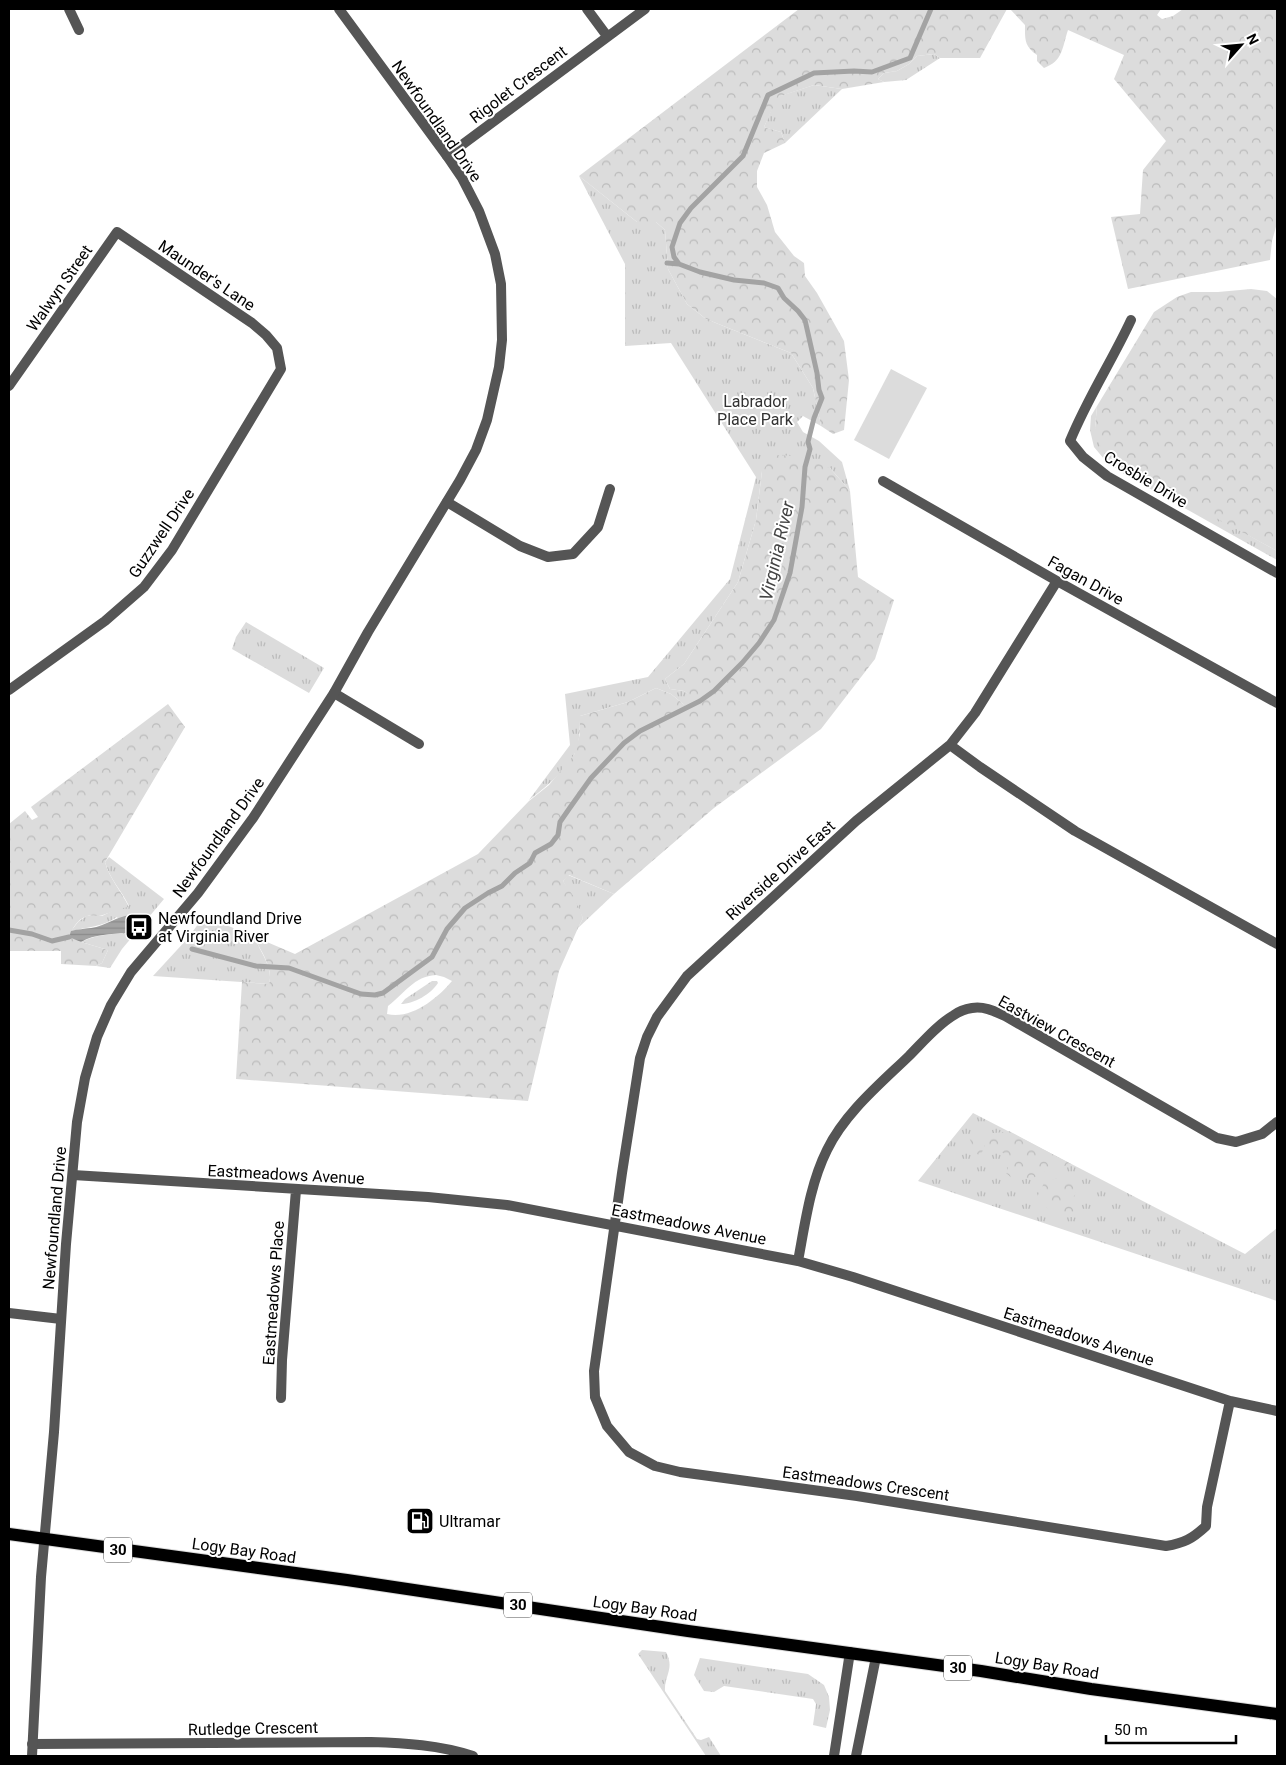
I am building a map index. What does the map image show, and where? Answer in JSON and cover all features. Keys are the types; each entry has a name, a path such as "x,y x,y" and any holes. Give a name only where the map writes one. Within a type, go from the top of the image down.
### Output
{"main road":[{"name":"Logy Bay Road","path":"9,1534 347,1580 679,1630 850,1652 1091,1689 1277,1714"}],"street":[{"path":"69,9 79,30"},
{"name":"Newfoundland Drive","path":"32,1756 44,1539 48,1510 66,1244 74,1175 77,1122 85,1078 97,1037 111,1005 130,972 198,893 253,818 334,693 476,450 487,420 499,366 502,340 501,284 495,254 479,211 462,178 447,156 339,9"},
{"path":"587,9 607,36"},
{"name":"Rigolet Crescent","path":"447,156 645,9"},
{"name":"Maunder's Lane","path":"117,232 252,323 277,348"},
{"name":"Walwyn Street","path":"9,386 117,232"},
{"name":"Crosbie Drive","path":"1131,320 1070,441 1083,457 1107,476 1277,573"},
{"name":"Guzzwell Drive","path":"9,690 118,611 144,587 158,570 281,369 277,348"},
{"name":"Fagan Drive","path":"883,481 1057,582 1277,703"},
{"path":"447,502 520,546 548,557 573,554 598,527 610,489"},
{"name":"Riverside Drive East","path":"615,1225 640,1058 647,1037 668,1001 686,976 788,882 885,797 950,745 975,713 1057,582"},
{"path":"334,693 419,744"},
{"path":"950,745 1075,830 1277,944"},
{"name":"Eastview Crescent","path":"798,1260 810,1200 818,1173 827,1150 842,1126 859,1104 936,1029 954,1014 971,1008 988,1009 1004,1016 1217,1138 1236,1142 1262,1134 1277,1122"},
{"name":"Eastmeadows Avenue","path":"74,1175 296,1190 428,1196 507,1205 798,1260 1230,1401 1277,1410"},
{"name":"Eastmeadows Place","path":"281,1398 282,1360 296,1190"},
{"name":"Eastmeadows Crescent","path":"615,1225 594,1371 596,1397 607,1426 629,1452 655,1466 680,1472 887,1501 1166,1546 1194,1538 1206,1526 1207,1507 1230,1401"},
{"path":"9,1313 61,1319"},
{"path":"834,1756 850,1652"},
{"path":"856,1756 876,1656"},
{"name":"Rutledge Crescent","path":"32,1744 371,1742 414,1744 457,1751 473,1756"}],"green space":[{"path":"799,9 1007,9 980,58 940,58 934,54 917,56 909,64 897,71 884,73 878,79 884,82 842,89 814,85 778,97 764,127 781,132 785,143 764,153 757,171 757,187 767,205 775,232 794,256 804,263 805,276 817,293 844,341 849,380 844,430 833,434 821,426 813,388 791,353 706,319 687,304 668,269 665,230 656,222 637,222 579,176"},
{"path":"1010,9 1161,9 1157,15 1162,19 1173,16 1183,9 1277,9 1277,223 1272,241 1270,260 1128,289 1111,217 1140,214 1143,170 1166,141 1114,79 1124,55 1068,30 1058,58 1055,62 1044,68 1037,61 1037,55 1027,45 1025,25"},
{"path":"934,54 940,58 906,80 884,82 878,79 884,73 897,71 909,64 917,56"},
{"path":"814,85 842,89 785,143 781,132 764,127 777,97"},
{"name":"Labrador Place Park","path":"579,176 637,222 656,222 665,230 668,269 687,304 706,319 791,353 813,388 821,426 803,416 797,422 803,432 819,441 842,462 850,491 830,468 762,471 756,520 738,582 684,664 665,679 670,689 684,691 700,701 687,707 671,694 656,688 628,702 580,716 579,741 574,755 560,773 529,800 570,745 565,694 648,677 730,579 756,477 671,343 625,346 625,264"},
{"path":"1251,289 1267,291 1277,299 1277,551 1118,465 1102,452 1095,428 1097,406 1154,312 1177,297 1191,292"},
{"path":"891,369 927,388 889,459 854,440"},
{"path":"1097,406 1095,428 1205,511 1277,551 1277,560 1124,474 1104,459 1094,447 1090,430 1091,416"},
{"path":"774,455 797,456 830,468 850,491 858,577 894,600 875,659 821,729 714,808 614,894 569,875 563,881 574,897 583,918 559,971 528,1101 236,1079 242,982 269,984 270,978 266,959 253,936 295,954 478,854 529,801 549,785 574,755 580,734 580,716 628,702 656,688 671,694 687,707 699,702 684,691 670,689 665,679 684,664 738,582 756,520 762,471","holes":["428,976 444,977 452,981 423,1006 405,1014 387,1014 388,1006 415,982"]},
{"path":"246,622 324,668 309,693 232,649 236,637"},
{"path":"168,704 185,727 105,862 109,874 129,907 101,916 84,917 76,924 70,936 81,942 108,950 102,963 96,966 61,964 61,951 9,951 9,824 25,811 32,820 38,817 31,807"},
{"path":"109,857 164,899 122,949 110,968 96,966 102,963 108,950 81,942 97,936 126,933 117,917 101,925 71,931 86,916 102,916 118,908 129,906 107,868 105,862"},
{"path":"568,875 614,894 578,928 583,918 563,881"},
{"path":"204,916 253,936 270,972 269,984 153,976 188,938"},
{"path":"432,981 437,981 438,983 427,994 417,1000 401,1004 405,999"},
{"path":"973,1113 1245,1254 1277,1228 1277,1301 918,1181"},
{"path":"1009,1131 1071,1164 1044,1172 1033,1178 1014,1180 1006,1173 1012,1157 985,1145 980,1157 974,1150 969,1137"},
{"path":"1057,1178 1067,1178 1075,1183 1076,1194 1069,1201 1080,1217 1065,1217 1055,1214 1037,1197 1044,1183"},
{"path":"642,1650 666,1652 670,1663 665,1691 697,1739 701,1740 709,1737 721,1756 706,1756 638,1654"},
{"path":"700,1658 808,1674 824,1685 829,1697 830,1710 826,1728 813,1725 816,1704 813,1699 724,1686 714,1692 704,1691 694,1675"}],"shaded area":[{"path":"132,915 126,933 97,936 81,942 69,937 71,931 96,927 121,917"}],"waterway":[{"name":"Virginia River","path":"192,949 256,966 289,968 361,994 375,995 383,993 432,957 447,929 465,908 502,886 515,873 530,863 535,853 551,844 558,835 560,822 591,778 624,743 640,731 700,701 714,691 759,643 774,620 790,573 802,507 805,467 810,449 808,442 814,418 822,398 817,373 805,320 784,298 778,288 764,283 734,280 700,272 679,264 674,257 672,247 680,223 691,208 743,156 768,95 814,73 872,72 910,58 931,9"},
{"path":"667,263 679,264"},
{"name":"Virginia River","path":"9,930 32,934 52,941 69,937"}],"place":[{"name":"Newfoundland Drive at Virginia River","path":"139,927"},
{"name":"Ultramar","path":"420,1521"}]}
